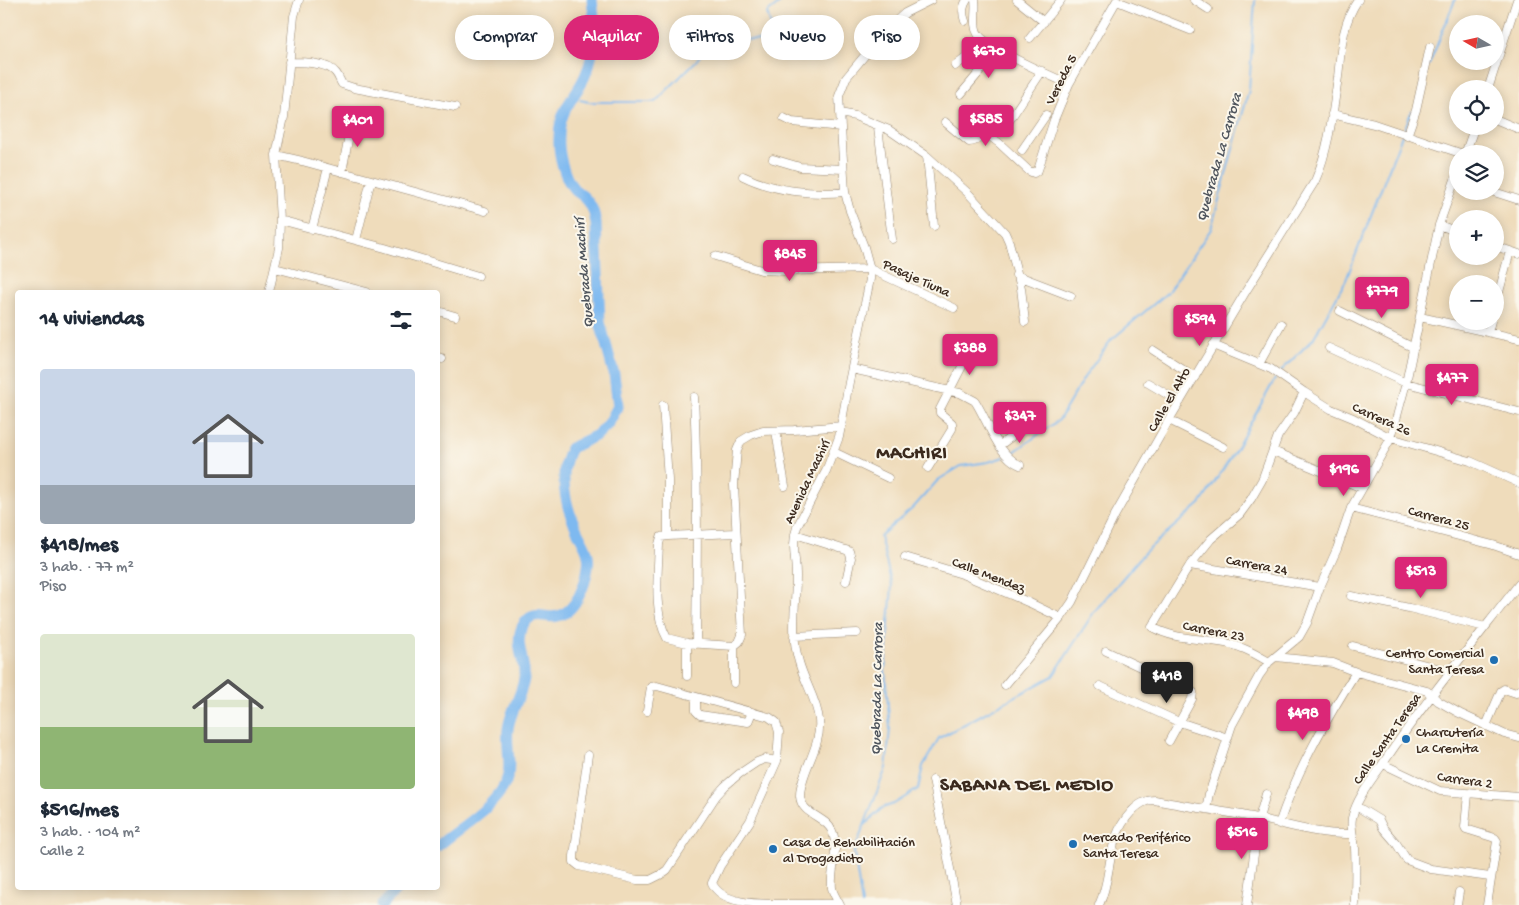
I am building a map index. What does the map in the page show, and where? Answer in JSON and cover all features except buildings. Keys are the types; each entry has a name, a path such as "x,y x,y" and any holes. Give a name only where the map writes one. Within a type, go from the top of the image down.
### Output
{"street":[{"path":"270,290 279,248 280,220 276,155 284,117 294,16 299,0"},
{"name":"Avenida Machirí","path":"840,904 832,888 834,839 832,831 827,824 805,809 800,798 801,789 817,741 819,718 798,662 794,636 796,575 793,540 834,452 842,426 868,293 870,269 845,192 842,169 839,96 846,78 895,21 914,7 931,0"},
{"path":"965,21 963,7 967,0"},
{"path":"976,0 975,27 978,34 999,49 1069,84"},
{"path":"1017,0 1044,22"},
{"path":"1030,38 1062,0"},
{"path":"1194,0 1208,9"},
{"name":"Calle El Alto","path":"1005,685 1062,618 1072,602 1115,516 1180,402 1315,181 1320,169 1332,114 1347,20 1358,0"},
{"path":"1491,80 1515,13 1517,0"},
{"path":"1117,1 1190,30"},
{"name":"Vereda 5","path":"945,122 969,142 975,142 982,135 987,134 999,142 1029,171 1034,173 1038,170 1054,120 1069,84 1117,1"},
{"path":"955,66 987,42"},
{"path":"1407,136 1416,110 1430,47"},
{"path":"961,94 999,49"},
{"path":"289,62 318,64 336,73 342,84 354,88 455,107"},
{"path":"1005,127 1042,71"},
{"path":"840,113 855,116 889,130 927,156 968,193 1005,233 1010,242 1016,275 1021,288 1025,322"},
{"path":"1332,114 1374,124 1449,149"},
{"path":"1022,150 1046,116"},
{"path":"784,118 792,122 841,127"},
{"path":"342,172 352,119"},
{"path":"1504,123 1519,129"},
{"path":"878,127 892,239"},
{"path":"1033,134 1047,144"},
{"path":"276,155 485,211"},
{"path":"927,156 934,226"},
{"path":"773,159 800,167 842,169"},
{"path":"312,229 328,168"},
{"path":"743,176 782,188 811,192 845,192"},
{"path":"356,240 370,180"},
{"path":"1504,195 1519,200"},
{"path":"1206,809 1209,794 1236,718 1259,676 1273,660 1299,637 1307,623 1351,508 1391,438 1414,348 1439,225 1449,199"},
{"path":"280,220 478,276"},
{"path":"1439,225 1449,229"},
{"path":"1504,249 1519,254"},
{"path":"1504,275 1510,251"},
{"path":"715,256 761,270 870,269"},
{"path":"275,268 359,290"},
{"name":"Pasaje Tiuna","path":"870,269 954,308"},
{"path":"1016,275 1071,296"},
{"path":"1340,311 1414,348"},
{"path":"440,312 455,316"},
{"path":"1420,317 1519,340"},
{"path":"1259,364 1281,324"},
{"name":"Carrera 26","path":"1213,346 1271,369 1331,409 1391,438 1470,461 1519,483"},
{"path":"1329,348 1406,383 1519,412"},
{"path":"1153,350 1195,377"},
{"path":"928,468 952,429 952,423 940,413 940,409 970,351"},
{"path":"852,369 950,390 976,401 1005,453 1012,461 1020,464"},
{"path":"1148,383 1180,402"},
{"path":"1190,565 1211,540 1240,514 1251,499 1262,480 1278,436 1294,413 1304,392"},
{"path":"687,676 692,644 698,534 694,397"},
{"path":"663,404 668,480 668,536"},
{"path":"1170,420 1223,447"},
{"path":"1000,445 1011,437 1023,424"},
{"path":"735,533 661,537 659,544 660,617 667,638 692,644 734,646 742,636 740,580 735,533 734,484 737,450 741,441 763,431 842,426"},
{"path":"776,430 785,486"},
{"path":"1273,451 1362,488"},
{"path":"834,452 888,478"},
{"name":"Carrera 25","path":"1351,508 1493,545 1519,554"},
{"path":"795,534 849,551 851,558 846,581"},
{"name":"Calle Mendez","path":"905,557 962,574 1062,618"},
{"name":"Carrera 24","path":"1190,565 1320,587"},
{"name":"Carrera 23","path":"1190,565 1152,627 1168,634 1196,640 1221,642 1248,649 1273,660 1333,664 1427,691 1438,701 1486,726 1519,738"},
{"name":"Calle Santa Teresa","path":"1354,905 1355,863 1351,834 1352,819 1356,806 1371,781 1432,694 1519,584"},
{"path":"1351,596 1410,608 1485,627"},
{"path":"794,636 857,633"},
{"path":"734,646 734,683"},
{"path":"1353,646 1449,671"},
{"path":"1106,652 1192,692 1192,699 1168,741"},
{"path":"1279,824 1286,803 1325,723 1356,672"},
{"path":"646,711 652,687 657,686 769,717 776,722 779,732 777,760 750,821 715,876 712,883 714,889 732,900 747,903 840,904"},
{"path":"1100,686 1179,722 1228,738"},
{"path":"1486,726 1501,691 1504,689 1516,694 1519,690"},
{"path":"696,697 696,711 700,715 748,722 752,712"},
{"path":"588,755 574,862 578,866 637,880 650,880 667,870 716,796 739,774 765,759 777,760"},
{"name":"Carrera 2","path":"1383,764 1440,791 1519,797"},
{"path":"933,780 957,905"},
{"path":"1247,905 1259,818 1266,794"},
{"path":"1468,794 1466,829 1496,838 1497,841 1486,905"},
{"path":"1099,905 1115,838 1127,816 1146,800 1259,818 1312,832 1336,835 1351,834"},
{"path":"1356,806 1379,820 1382,828 1396,843 1407,860 1432,870 1490,876"},
{"path":"1457,905 1460,892"}],"waterway":[{"name":"Quebrada Machirí","path":"440,844 489,805 504,785 509,769 509,723 524,679 519,640 522,627 530,617 553,617 570,609 579,596 587,574 589,561 587,551 572,519 564,488 567,457 571,448 597,435 609,423 618,406 614,374 600,322 596,223 589,202 575,190 567,178 562,165 559,144 564,112 589,67 594,29 592,0"},
{"path":"580,100 589,102 655,102 696,61 718,32 737,39 767,41 772,29 767,13 784,0"},
{"name":"Quebrada La Carrora","path":"1011,454 1059,420 1085,376 1111,340 1167,293 1211,229 1249,90 1255,0"},
{"path":"1429,65 1455,0"},
{"path":"1404,131 1411,112"},
{"path":"1281,371 1313,339 1346,280 1402,135"},
{"path":"865,825 882,808 894,804 918,789 923,766 939,738 1053,676 1094,612 1145,552 1201,503 1235,451 1275,379"},
{"name":"Quebrada La Carrora","path":"862,905 854,852 886,768 890,729 885,670 892,586 880,536 913,508 938,480 961,466 988,462 1004,457"},
{"name":"Quebrada Machirí","path":"382,905 396,890"}],"place":[{"name":"Centro Comercial Santa Teresa","path":"1494,660"},
{"name":"Charcutería La Cremita","path":"1406,739"},
{"name":"Mercado Periférico Santa Teresa","path":"1073,844"},
{"name":"Casa de Rehabilitación al Drogadicto","path":"773,849"}],"district":[{"name":"MACHIRI","path":"912,451"},
{"name":"SABANA DEL MEDIO","path":"1027,783"}]}
